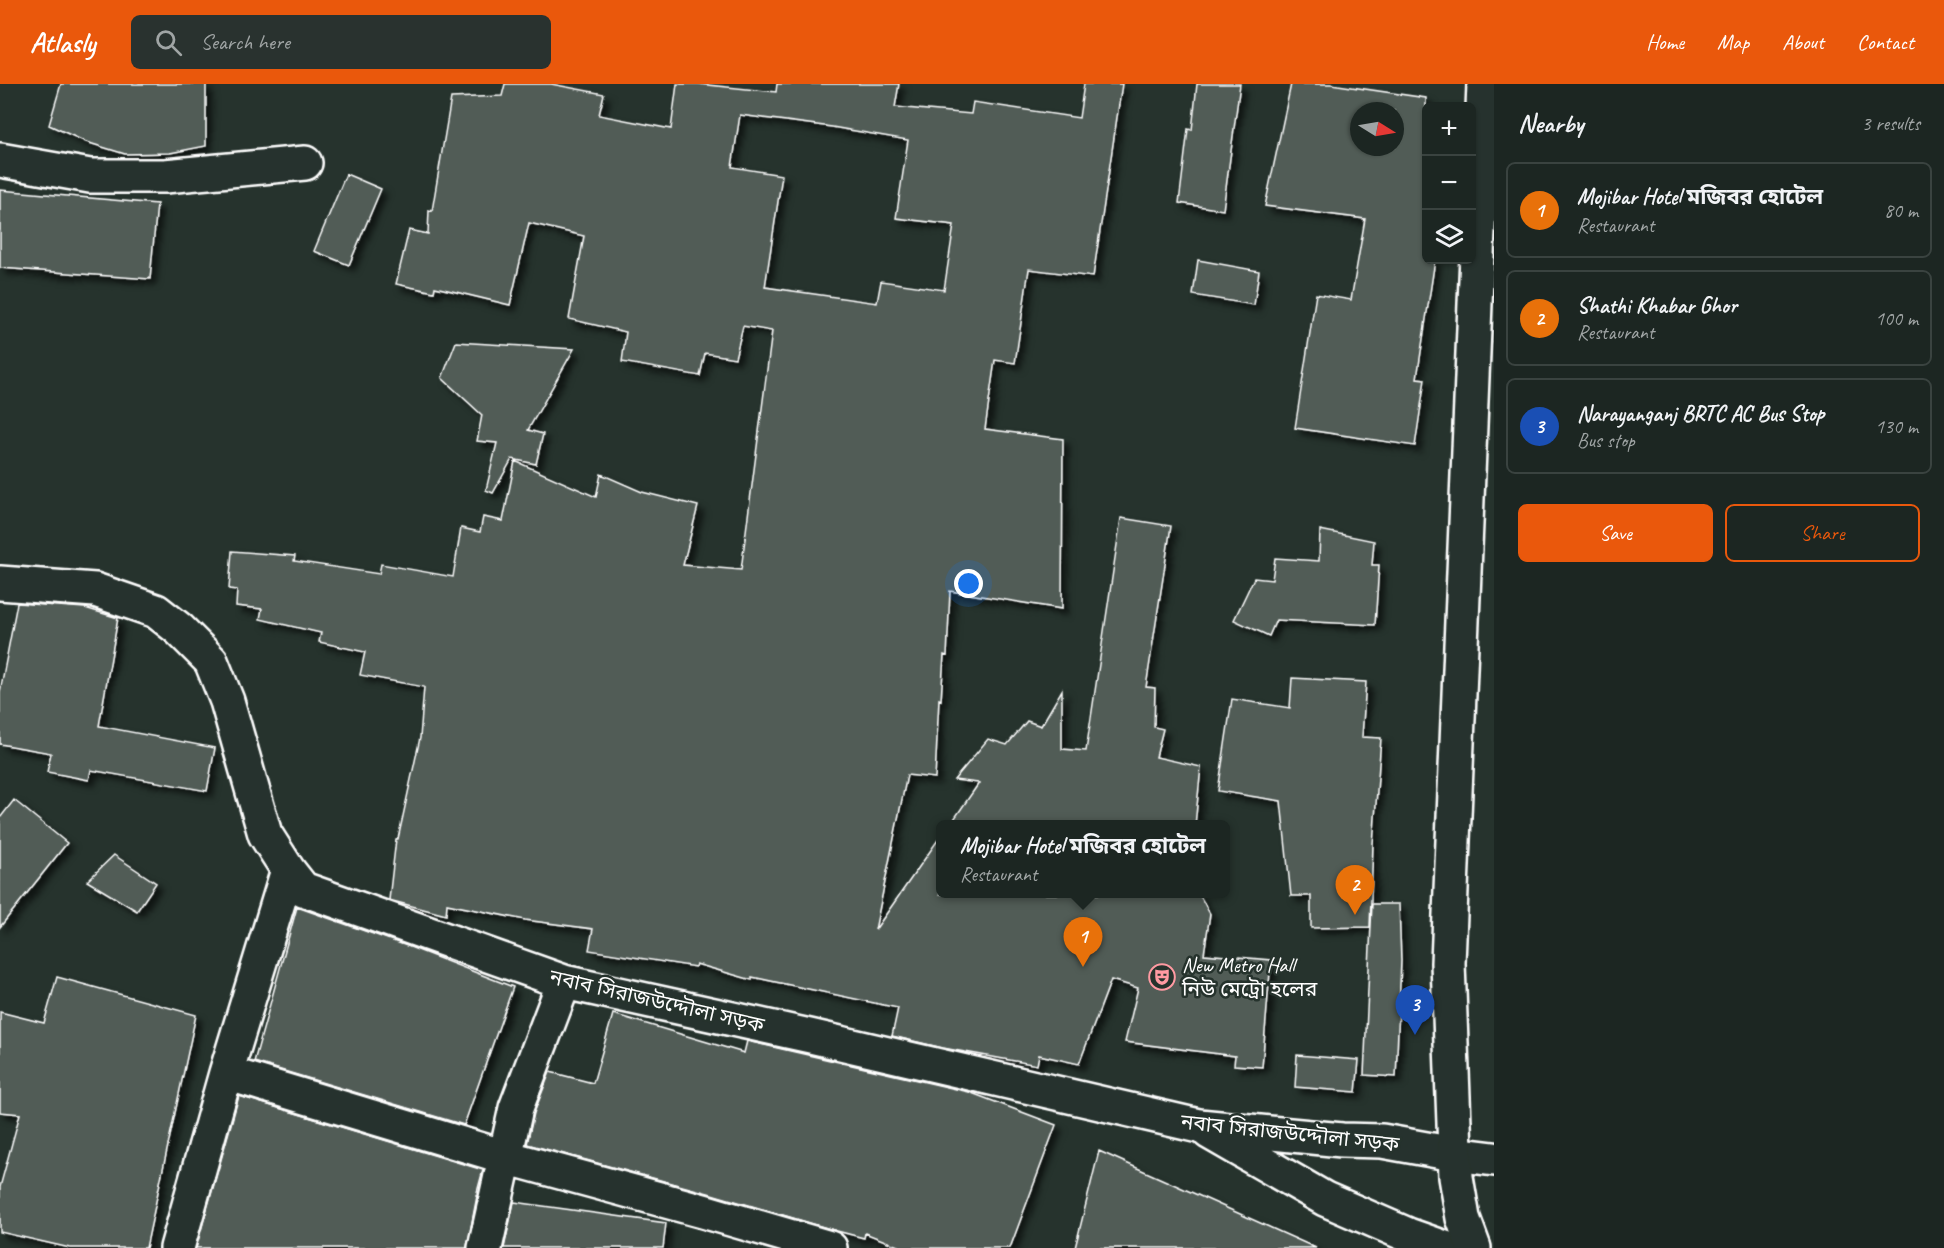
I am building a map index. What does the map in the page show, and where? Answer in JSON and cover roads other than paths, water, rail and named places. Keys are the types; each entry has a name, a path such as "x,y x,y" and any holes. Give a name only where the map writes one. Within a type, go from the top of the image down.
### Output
{"street":[{"path":"1474,1248 1470,1241 1459,1198 1454,1154 1448,963 1477,85"},
{"path":"0,160 90,176 165,176 305,164"},
{"name":"নবাব সিরাজউদ্দৌলা সড়ক","path":"0,583 95,590 156,611 179,629 211,661 227,701 265,834 303,889 564,982 1199,1126 1342,1140 1382,1141 1454,1154 1494,1158"},
{"path":"177,1248 226,1073 288,870"},
{"path":"485,1248 516,1108 564,982"},
{"path":"226,1073 506,1157 830,1248"},
{"path":"1199,1126 1325,1199 1360,1216 1445,1248"}],"place":[{"name":"Shathi Khabar Ghor","path":"1355,915"},
{"name":"Mojibar Hotel মজিবর হোটেল","path":"1083,967"},
{"name":"New Metro Hall নিউ মেট্রো হলের","path":"1162,977"},
{"name":"Narayanganj BRTC AC Bus Stop","path":"1415,1035"}]}
